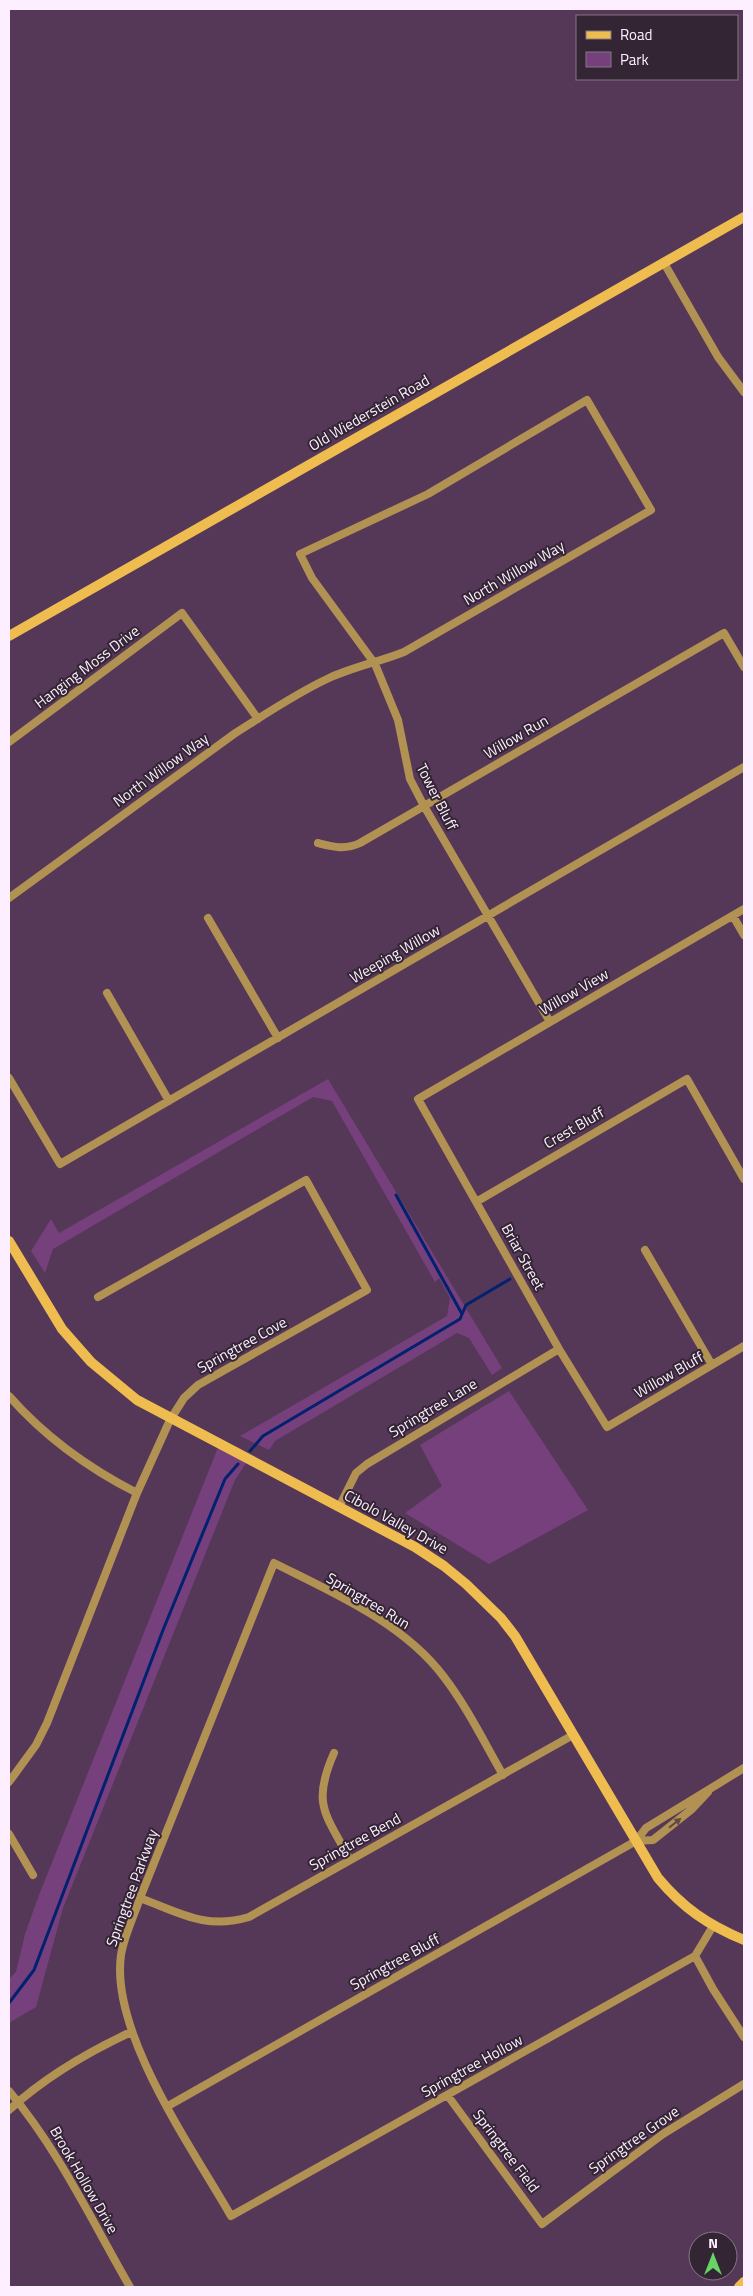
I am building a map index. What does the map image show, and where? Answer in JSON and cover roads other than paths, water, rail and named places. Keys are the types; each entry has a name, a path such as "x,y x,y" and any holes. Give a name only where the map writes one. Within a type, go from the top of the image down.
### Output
{"main road":[{"name":"Old Wiederstein Road","path":"9,636 744,217"},
{"name":"Cibolo Valley Drive","path":"9,1241 62,1329 91,1362 137,1400 170,1420 415,1547 444,1566 484,1600 501,1618 527,1654 658,1878 672,1894 713,1926 744,1940"},
{"path":"739,2287 744,2282"}],"street":[{"path":"664,262 718,357 744,392"},
{"name":"North Willow Way","path":"9,898 258,718 327,679 375,664 404,652 651,510 587,400 428,494 300,554"},
{"name":"Tower Bluff","path":"300,554 312,578 375,664 398,720 410,779 487,916 550,1022"},
{"name":"Hanging Moss Drive","path":"9,742 182,613 258,718"},
{"name":"Willow Run","path":"318,843 337,848 351,848 724,633 744,667"},
{"name":"Weeping Willow","path":"9,1078 60,1164 744,767"},
{"name":"Willow View","path":"418,1099 744,909"},
{"path":"733,916 744,935"},
{"path":"208,918 278,1038"},
{"path":"106,993 169,1101"},
{"name":"Crest Bluff","path":"476,1202 687,1079 744,1179"},
{"name":"Briar Street","path":"418,1099 559,1349 607,1427"},
{"name":"Springtree Cove","path":"9,1782 36,1745 47,1723 137,1493 170,1420 184,1398 198,1385 367,1290 306,1180 98,1297"},
{"path":"645,1250 712,1366"},
{"name":"Willow Bluff","path":"607,1427 744,1346"},
{"name":"Springtree Lane","path":"339,1507 356,1474 367,1464 559,1349"},
{"path":"9,1396 72,1455 103,1475 137,1493"},
{"name":"Springtree Run","path":"274,1563 380,1620 417,1648 445,1677 503,1775"},
{"name":"Springtree Parkway","path":"232,2216 168,2106 131,2032 122,1998 121,1954 140,1898 274,1563"},
{"name":"Springtree Bend","path":"140,1898 200,1920 230,1922 270,1906 573,1734"},
{"path":"334,1753 323,1782 322,1798 327,1816 350,1860"},
{"name":"Springtree Bluff","path":"168,2106 636,1841 646,1828 708,1792 744,1768"},
{"name":"Springtree Bluff","path":"636,1841 653,1840 692,1808 708,1792"},
{"path":"9,1834 33,1875"},
{"name":"Springtree Hollow","path":"232,2216 695,1956 713,1926"},
{"path":"695,1956 713,1989 744,2037"},
{"path":"9,2110 91,2052 131,2032"},
{"name":"Springtree Grove","path":"542,2224 663,2134 744,2084"},
{"name":"Brook Hollow Drive","path":"9,2091 50,2148 130,2287"},
{"name":"Springtree Field","path":"448,2096 542,2224"}],"waterway":[{"path":"396,1195 462,1314"},
{"path":"250,1451 263,1436 460,1319 466,1305 510,1279"},
{"path":"9,2003 34,1970 163,1630 225,1479 238,1464"}]}
